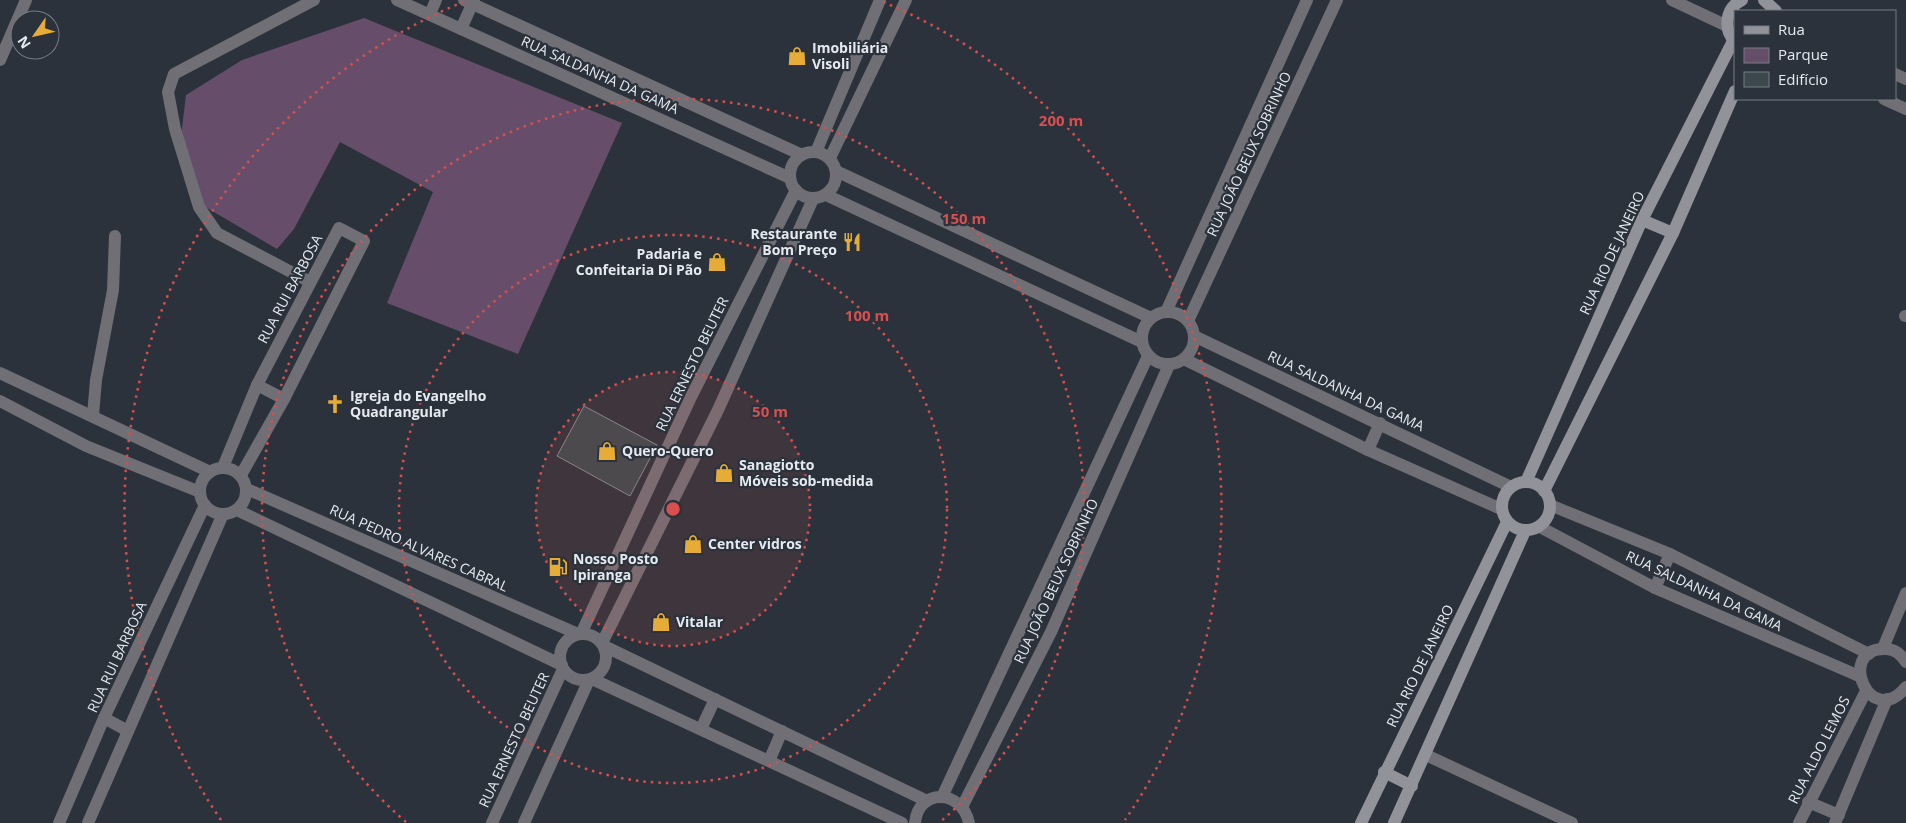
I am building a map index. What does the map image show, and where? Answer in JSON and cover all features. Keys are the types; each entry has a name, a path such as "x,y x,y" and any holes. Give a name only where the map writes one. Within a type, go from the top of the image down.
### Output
{"main road":[{"path":"1734,42 1727,26 1728,16 1738,1"},
{"name":"RUA RIO DE JANEIRO","path":"1526,482 1642,220 1734,42"},
{"path":"1544,491 1673,233 1734,94"},
{"path":"1642,220 1673,233"},
{"path":"1526,482 1533,483 1544,491 1550,505 1545,521 1540,526 1525,531 1518,530 1507,522 1501,509 1505,492 1511,487 1526,482"},
{"name":"RUA RIO DE JANEIRO","path":"1361,823 1384,772 1507,522"},
{"path":"1394,823 1525,531"},
{"path":"1384,772 1412,786"}],"street":[{"path":"0,60 26,0"},
{"path":"310,282 217,233 199,207 175,129 168,92 174,74 314,0"},
{"name":"RUA SALDANHA DA GAMA","path":"397,0 790,178"},
{"path":"430,14 436,0"},
{"path":"816,152 880,0"},
{"path":"830,158 906,0"},
{"name":"RUA JOÃO BEUX SOBRINHO","path":"1166,312 1307,0"},
{"name":"RUA JOÃO BEUX SOBRINHO","path":"1188,321 1337,0"},
{"path":"1672,0 1727,26"},
{"path":"461,29 470,1"},
{"name":"RUA SALDANHA DA GAMA","path":"470,1 802,155"},
{"path":"1886,100 1906,109"},
{"path":"816,152 830,158 836,171 835,184 826,195 807,198 796,190 790,178 792,164 802,155 816,152"},
{"path":"836,171 1151,318"},
{"name":"RUA ERNESTO BEUTER","path":"580,634 691,397 796,190"},
{"path":"826,195 1142,342"},
{"path":"237,510 562,667 569,676 580,681 591,680 599,675 606,666 607,655 603,645 718,410 813,198"},
{"name":"RUA RUI BARBOSA","path":"223,467 257,385 339,228 364,241 284,399 241,475"},
{"path":"93,415 96,380 112,290 115,236"},
{"path":"1166,312 1174,313 1188,321 1194,336 1193,345 1184,359 1169,365 1161,364 1148,356 1142,342 1145,325 1151,318 1166,312"},
{"name":"RUA SALDANHA DA GAMA","path":"1194,336 1511,487"},
{"name":"RUA JOÃO BEUX SOBRINHO","path":"942,797 1148,356"},
{"path":"1184,359 1368,450 1501,509"},
{"name":"RUA JOÃO BEUX SOBRINHO","path":"962,807 1051,632 1169,365"},
{"path":"0,373 93,415 210,472"},
{"path":"257,385 284,399"},
{"path":"0,401 86,446 200,492"},
{"path":"1368,450 1380,423"},
{"path":"223,467 236,471 241,475 247,489 246,497 237,510 223,514 210,510 205,505 200,492 201,484 210,472 223,467"},
{"name":"RUA PEDRO ALVARES CABRAL","path":"247,489 580,634"},
{"name":"RUA RUI BARBOSA","path":"59,823 104,718 205,505"},
{"name":"RUA SALDANHA DA GAMA","path":"1550,505 1670,554 1869,654"},
{"path":"88,823 223,514"},
{"name":"RUA SALDANHA DA GAMA","path":"1540,526 1655,588 1859,676"},
{"path":"1655,588 1670,554"},
{"path":"1883,648 1906,593"},
{"path":"562,667 560,657 563,645 569,638 580,634 589,634 603,645 927,801"},
{"path":"1904,691 1887,699 1872,696 1866,690 1859,676 1863,660 1869,654 1883,648 1891,649 1905,658"},
{"name":"RUA ERNESTO BEUTER","path":"492,823 562,667"},
{"path":"591,680 902,823"},
{"path":"524,823 591,680"},
{"name":"RUA ALDO LEMOS","path":"1799,823 1866,690"},
{"path":"701,729 715,699"},
{"path":"1808,802 1837,819 1887,699"},
{"path":"104,718 128,731"},
{"path":"769,761 782,732"},
{"path":"1426,754 1572,823"},
{"path":"915,823 917,813 927,801 942,797 956,802 962,807 969,823"}],"green space":[{"path":"364,18 622,123 518,354 387,303 433,192 340,142 294,229 277,249 202,205 181,136 186,95 242,60"}],"building":[{"name":"Quero-Quero","path":"584,406 657,445 630,496 557,456"}],"place":[{"name":"Imobiliária Visoli","path":"797,56"},
{"name":"Restaurante Bom Preço","path":"852,242"},
{"name":"Padaria e Confeitaria Di Pão","path":"717,262"},
{"name":"Igreja do Evangelho Quadrangular","path":"335,404"},
{"name":"Quero-Quero","path":"607,451"},
{"name":"Sanagiotto Móveis sob-medida","path":"724,473"},
{"name":"Center vidros","path":"693,544"},
{"name":"Nosso Posto Ipiranga","path":"558,567"},
{"name":"Vitalar","path":"661,622"}]}
